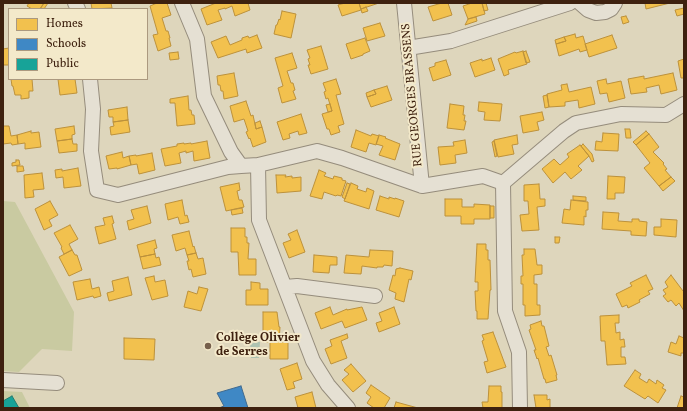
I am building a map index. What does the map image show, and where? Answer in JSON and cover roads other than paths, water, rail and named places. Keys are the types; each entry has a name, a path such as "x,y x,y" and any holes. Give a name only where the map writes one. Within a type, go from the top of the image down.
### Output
{"street":[{"path":"182,3 197,39 204,96 231,152 241,166"},
{"name":"RUE GEORGES BRASSENS","path":"404,3 422,186"},
{"path":"408,48 451,41 570,3"},
{"path":"580,3 588,10 596,13 605,12 611,9 615,3"},
{"path":"90,80 93,109 91,151 97,190 118,195 228,168 258,164 317,151 342,158 422,186 483,176 503,183"},
{"path":"520,408 519,352 505,311 503,183 564,130 576,123 621,114 666,115 684,104"},
{"path":"258,164 259,220 313,361 328,385 348,408"},
{"path":"285,286 297,286 375,296"},
{"path":"3,380 57,383"}],"place":[{"name":"Collège Olivier de Serres","path":"208,346"}]}
